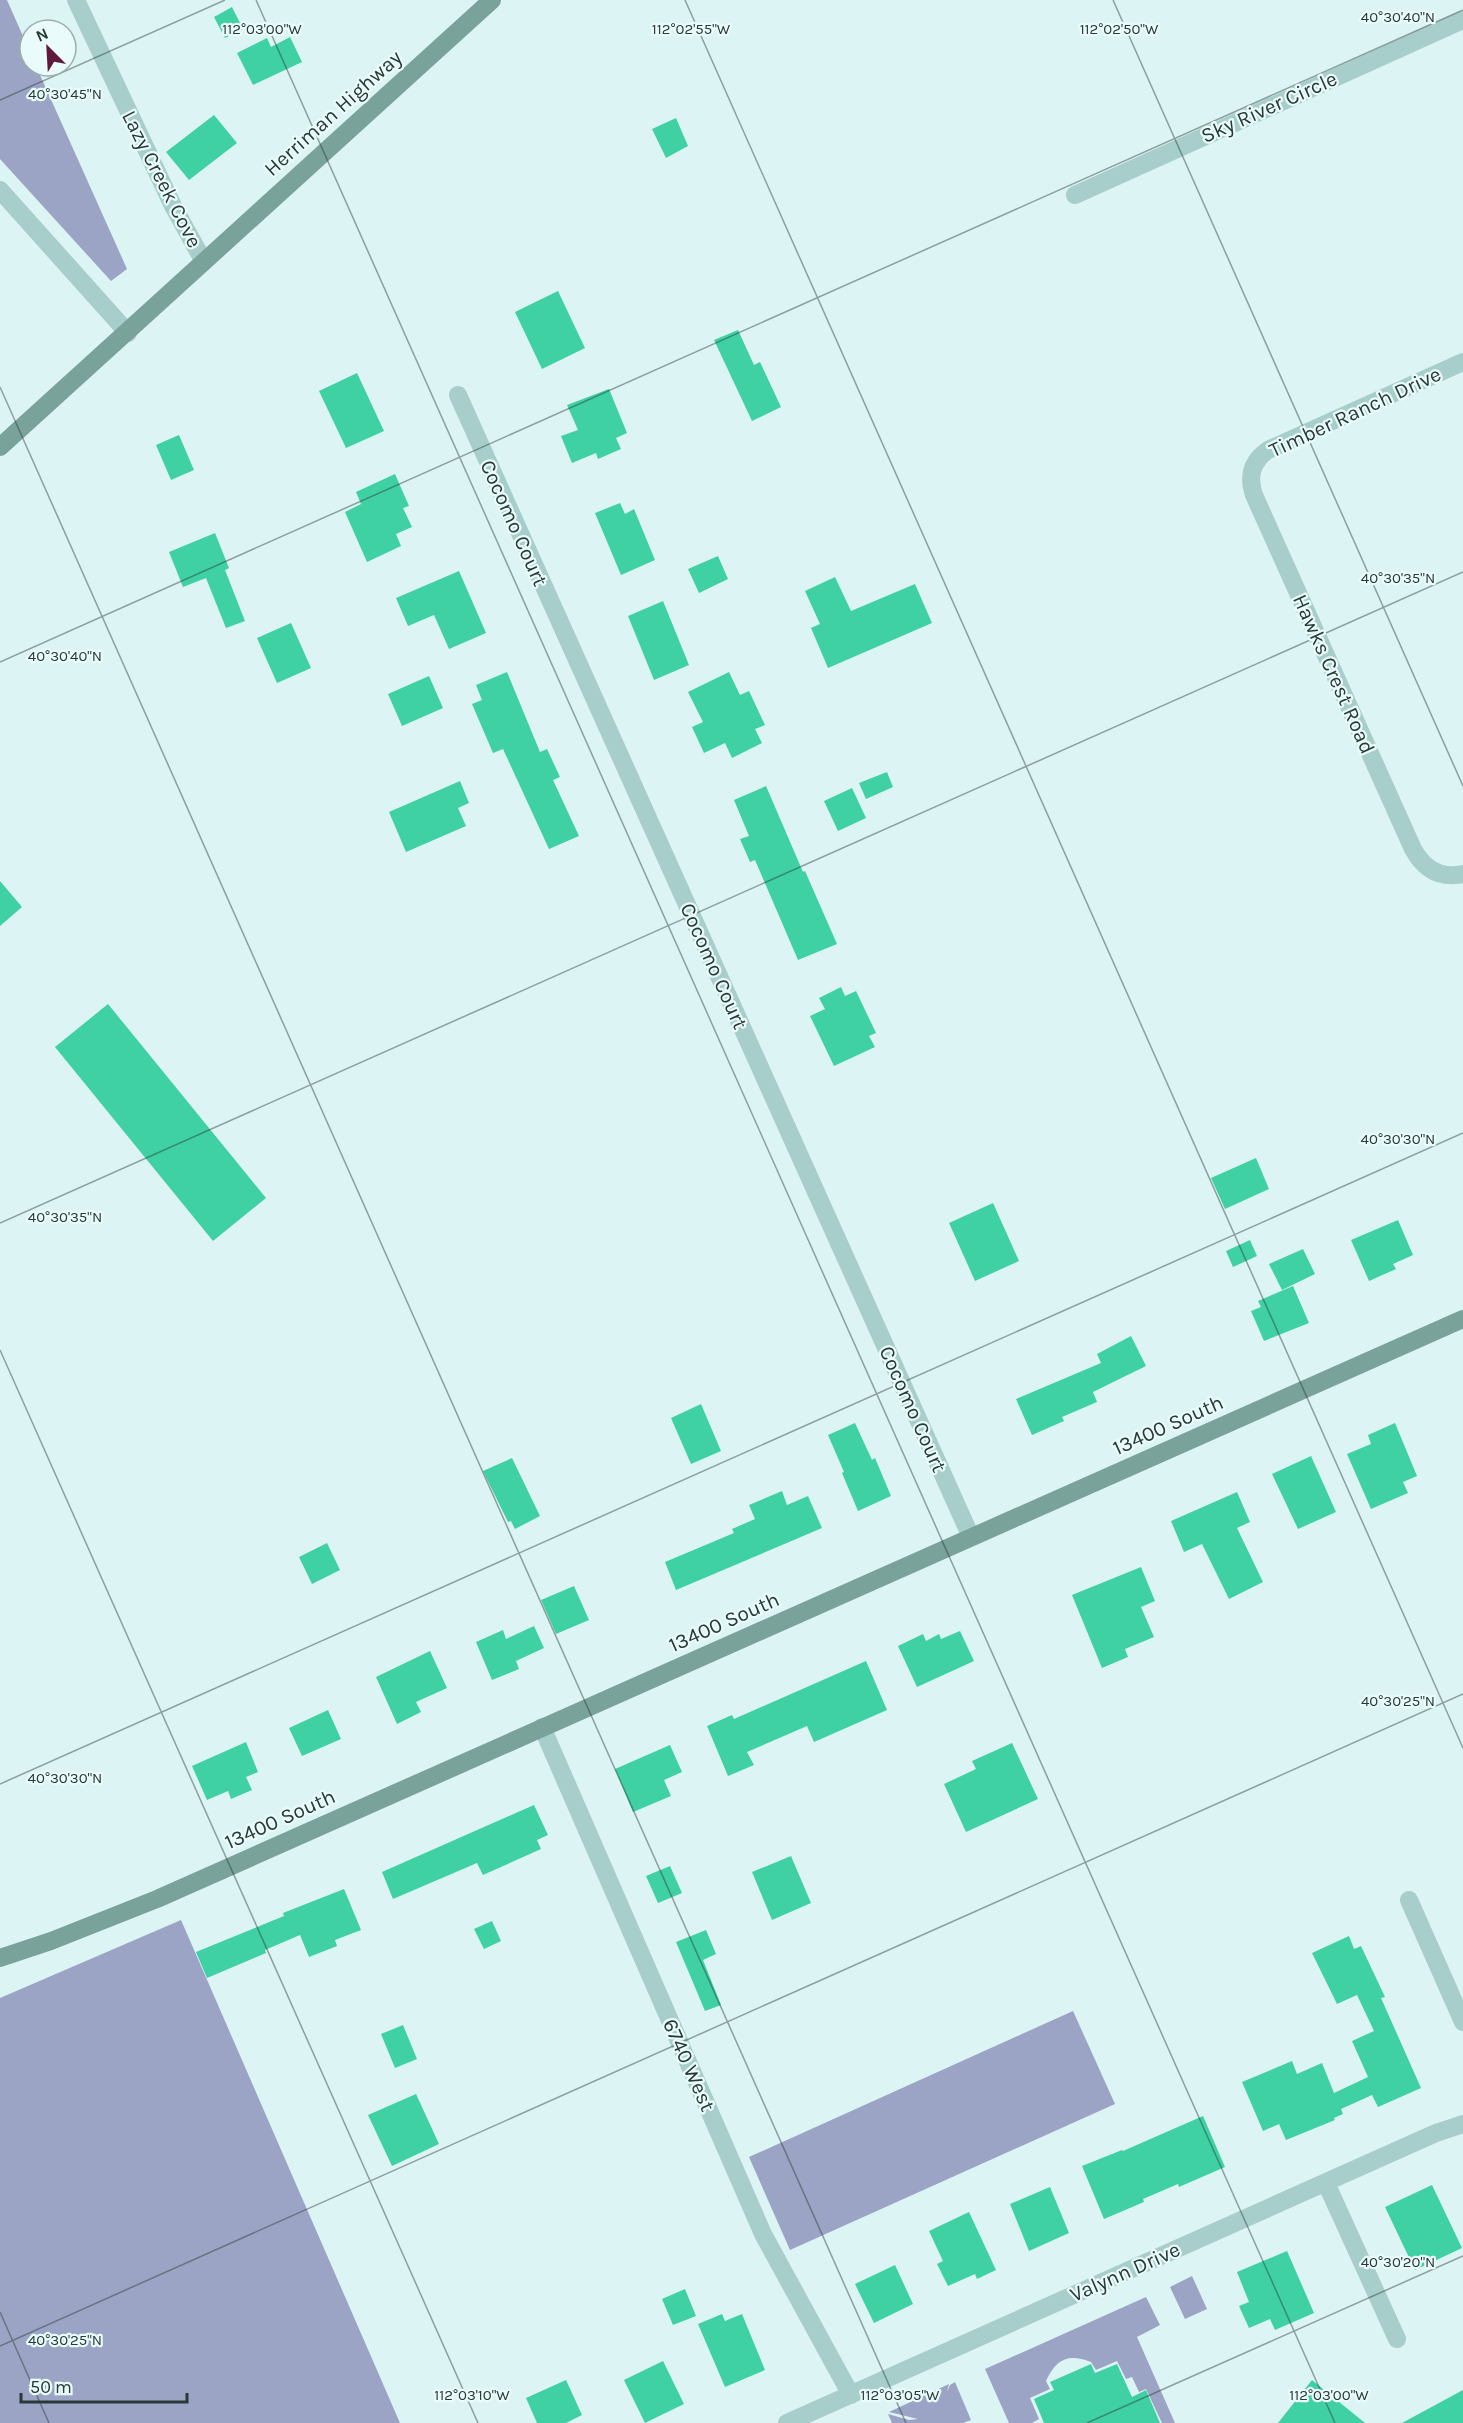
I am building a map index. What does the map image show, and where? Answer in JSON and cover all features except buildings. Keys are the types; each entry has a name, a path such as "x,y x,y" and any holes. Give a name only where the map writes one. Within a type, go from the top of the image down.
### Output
{"street":[{"name":"Lazy Creek Cove","path":"76,0 173,206 204,260"},
{"name":"Herriman Highway","path":"0,447 492,0"},
{"name":"Sky River Circle","path":"1075,195 1463,20"},
{"path":"0,190 128,333"},
{"name":"Timber Ranch Drive","path":"1252,467 1261,454 1268,450 1463,362"},
{"name":"Cocomo Court","path":"458,395 971,1537"},
{"name":"Hawks Crest Road","path":"1252,467 1250,477 1254,495 1413,849 1426,867 1435,873 1463,874"},
{"name":"13400 South","path":"0,1958 51,1941 157,1899 1463,1318"},
{"name":"6740 West","path":"542,1728 763,2234 851,2395"},
{"path":"1409,1900 1463,2022"},
{"name":"Valynn Drive","path":"787,2423 1463,2124"},
{"path":"1326,2183 1397,2339"}],"shaded area":[{"path":"0,0 7,0 18,25 18,78 41,78 127,269 111,281 0,159"},
{"path":"181,1920 400,2423 0,2423 0,1998"},
{"path":"1073,2011 1115,2104 790,2250 749,2157"},
{"path":"1192,2276 1207,2309 1185,2319 1170,2287"},
{"path":"1146,2297 1160,2325 1137,2337 1175,2423 1162,2423 1146,2389 1139,2392 1132,2377 1126,2379 1117,2361 1096,2370 1091,2362 1069,2358 1059,2363 1050,2373 1046,2381 1050,2389 1030,2398 1039,2419 1032,2423 1009,2423 985,2369"},
{"path":"955,2382 971,2420 963,2423 892,2423 888,2414 909,2420 918,2419 889,2412 949,2384 947,2392 950,2385"}]}
